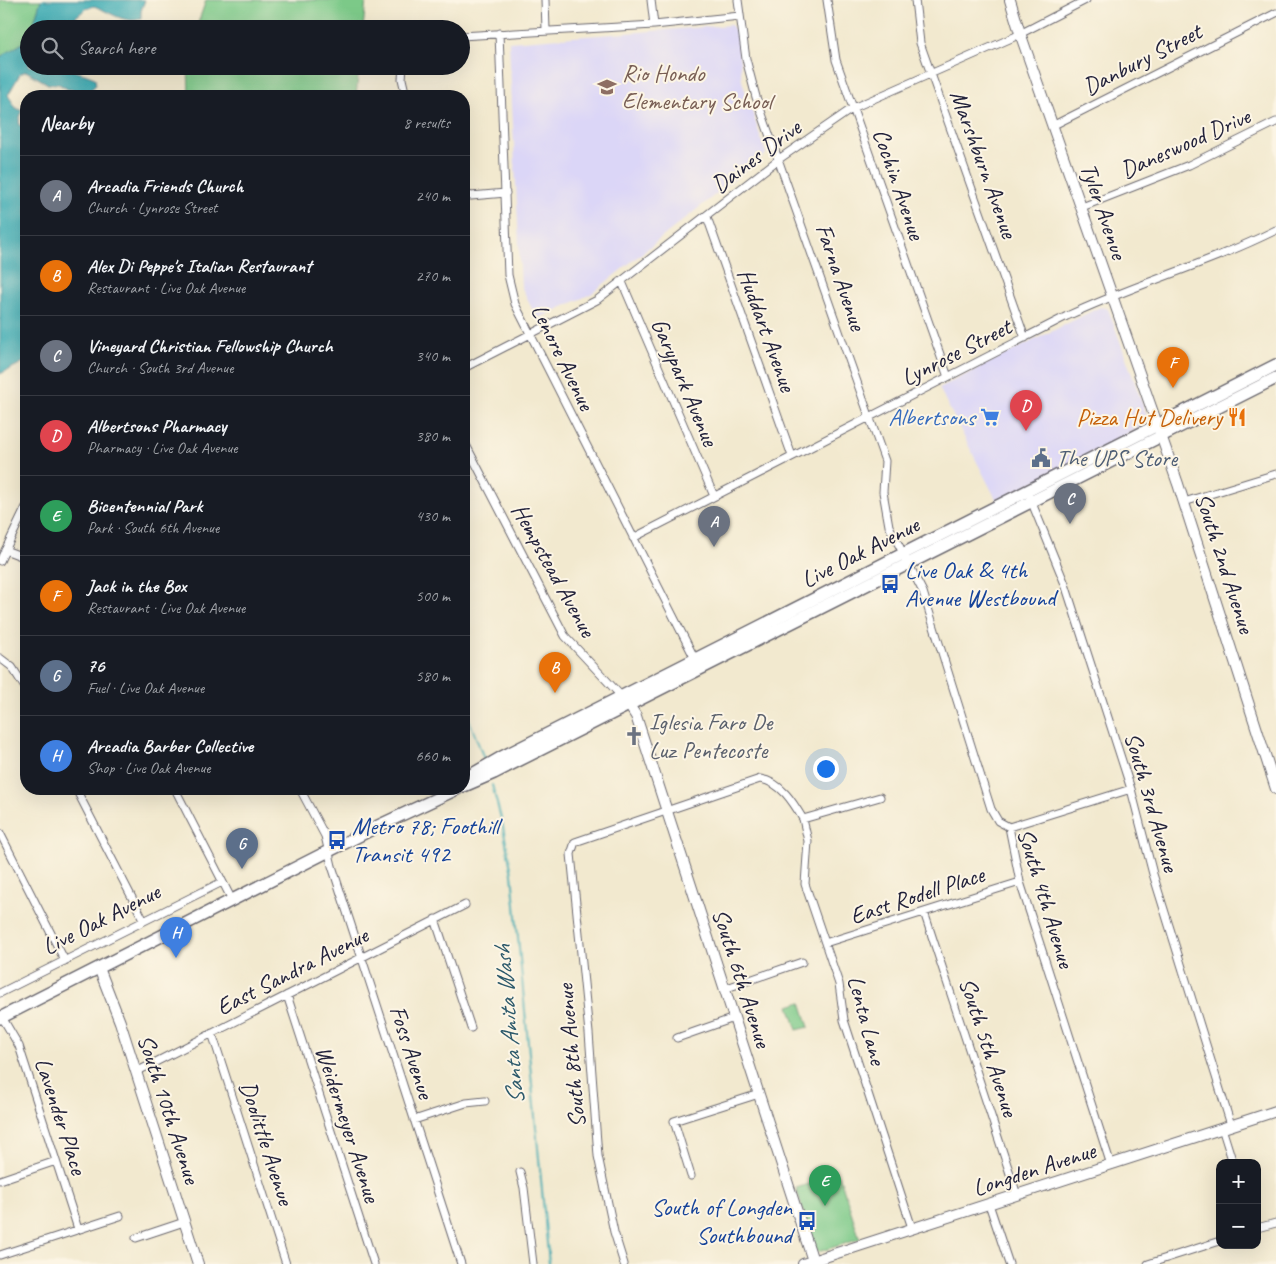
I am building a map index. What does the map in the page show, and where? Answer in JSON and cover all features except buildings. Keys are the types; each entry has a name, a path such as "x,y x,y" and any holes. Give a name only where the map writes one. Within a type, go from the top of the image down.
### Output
{"main road":[{"name":"Live Oak Avenue","path":"470,782 487,771 1160,430 1276,365"},
{"name":"Live Oak Avenue","path":"1160,430 1276,378"},
{"name":"Live Oak Avenue","path":"470,777 487,771"},
{"name":"Live Oak Avenue","path":"1,1017 329,852 436,795"}],"street":[{"path":"545,0 546,30"},
{"path":"651,0 654,24"},
{"name":"Farna Avenue","path":"738,0 751,78 885,461 883,492 885,511 889,526 905,559"},
{"name":"Cochin Avenue","path":"828,0 836,60 948,377"},
{"name":"Marshburn Avenue","path":"914,0 920,43 1026,338"},
{"name":"Tyler Avenue","path":"1010,0 1052,126 1160,430"},
{"name":"Daines Drive","path":"470,365 597,300 779,159 853,108 1020,33 1086,0"},
{"name":"Danbury Street","path":"1052,126 1276,13"},
{"path":"470,35 654,24 740,16"},
{"name":"Lenore Avenue","path":"499,33 508,275 515,304 697,664"},
{"path":"403,75 404,90"},
{"name":"Daneswood Drive","path":"1082,207 1189,165 1276,122"},
{"path":"470,196 506,193"},
{"name":"Huddart Avenue","path":"707,216 792,456"},
{"name":"Lynrose Street","path":"633,538 1112,295 1240,248 1276,230"},
{"name":"Garypark Avenue","path":"622,282 714,496"},
{"name":"South 2nd Avenue","path":"1160,430 1276,789"},
{"name":"Hempstead Avenue","path":"470,453 565,636 625,701"},
{"path":"1184,502 1276,474"},
{"name":"South 3rd Avenue","path":"1029,497 1065,584 1131,789 1153,874 1227,1127 1232,1159"},
{"path":"0,561 20,519"},
{"path":"5,550 20,556"},
{"name":"South 4th Avenue","path":"905,559 923,592 990,809 998,821 1009,826 1020,882 1112,1165"},
{"path":"0,658 12,667 20,680"},
{"name":"South 6th Avenue","path":"625,701 635,713 734,1018 810,1263"},
{"path":"666,810 760,779 771,781 793,802 803,820 880,796"},
{"path":"1009,826 1131,789"},
{"path":"79,795 144,921"},
{"path":"179,795 232,900"},
{"name":"Foss Avenue","path":"303,795 325,836 362,958 461,1264"},
{"name":"South 8th Avenue","path":"624,1264 614,1232 598,1156 589,1033 571,854 575,842 666,810"},
{"name":"Lenta Lane","path":"803,820 808,841 805,884 839,984 844,1020 912,1228"},
{"path":"0,833 65,961"},
{"name":"Live Oak Avenue","path":"0,993 222,882"},
{"name":"East Rodell Place","path":"825,943 1020,882"},
{"name":"East Sandra Avenue","path":"136,1072 465,905"},
{"name":"South 5th Avenue","path":"924,912 1017,1195"},
{"path":"435,919 471,1028"},
{"path":"724,988 802,962"},
{"name":"South 10th Avenue","path":"99,968 107,984 198,1264"},
{"name":"Weidermeyer Avenue","path":"287,995 374,1264"},
{"name":"Lavender Place","path":"1,1017 19,1046 78,1229"},
{"path":"677,1038 734,1018"},
{"name":"Doolittle Avenue","path":"212,1033 286,1264"},
{"path":"691,1176 674,1121 758,1094"},
{"path":"414,1120 466,1103 485,1101"},
{"name":"Longden Avenue","path":"810,1263 912,1228 1276,1111"},
{"path":"0,1180 56,1161"},
{"path":"520,1172 524,1188 533,1264"},
{"path":"989,1204 1009,1264"},
{"path":"0,1255 120,1216"},
{"path":"136,1238 184,1222"},
{"path":"1261,1227 1276,1223"},
{"path":"1148,1264 1216,1241"}],"shaded area":[{"path":"731,25 737,33 742,81 766,154 591,294 537,319 521,286 509,42"},
{"path":"1100,307 1107,308 1109,311 1147,416 1145,423 1143,426 997,501 939,388"}],"green space":[{"path":"0,0 41,0 35,20 20,20 20,45 0,57"},
{"path":"206,0 366,0 364,20 199,20"},
{"path":"188,75 358,75 357,90 189,90"},
{"path":"801,1002 809,1027 797,1030 789,1006"},
{"path":"839,1175 860,1239 818,1252 815,1249 796,1188"}],"water":[{"path":"41,0 145,0 141,11 141,19 123,19 94,6 86,9 72,20 35,20"},
{"path":"20,45 20,74 8,95 16,108 20,110 20,364 0,374 0,57"},
{"path":"33,75 87,75 95,78 96,85 90,90 74,90 67,89 59,84 48,84"}],"waterway":[{"name":"Santa Anita Wash","path":"470,722 484,759"},
{"name":"Santa Anita Wash","path":"492,785 502,822 512,874 549,1264"}],"place":[{"name":"Rio Hondo Elementary School","path":"607,87"},
{"name":"Jack in the Box","path":"1173,388"},
{"name":"Albertsons","path":"990,417"},
{"name":"Pizza Hut Delivery","path":"1237,417"},
{"name":"Albertsons Pharmacy","path":"1026,431"},
{"name":"The UPS Store","path":"1041,458"},
{"name":"Vineyard Christian Fellowship Church","path":"1070,524"},
{"name":"Arcadia Friends Church","path":"714,547"},
{"name":"Live Oak & 4th Avenue Westbound","path":"890,584"},
{"name":"Alex Di Peppe's Italian Restaurant","path":"555,693"},
{"name":"Iglesia Faro De Luz Pentecoste","path":"634,736"},
{"name":"Metro 78; Foothill Transit 492","path":"337,840"},
{"name":"76","path":"242,869"},
{"name":"Arcadia Barber Collective","path":"176,958"},
{"name":"Bicentennial Park","path":"825,1206"},
{"name":"South of Longden Southbound","path":"807,1221"}]}
